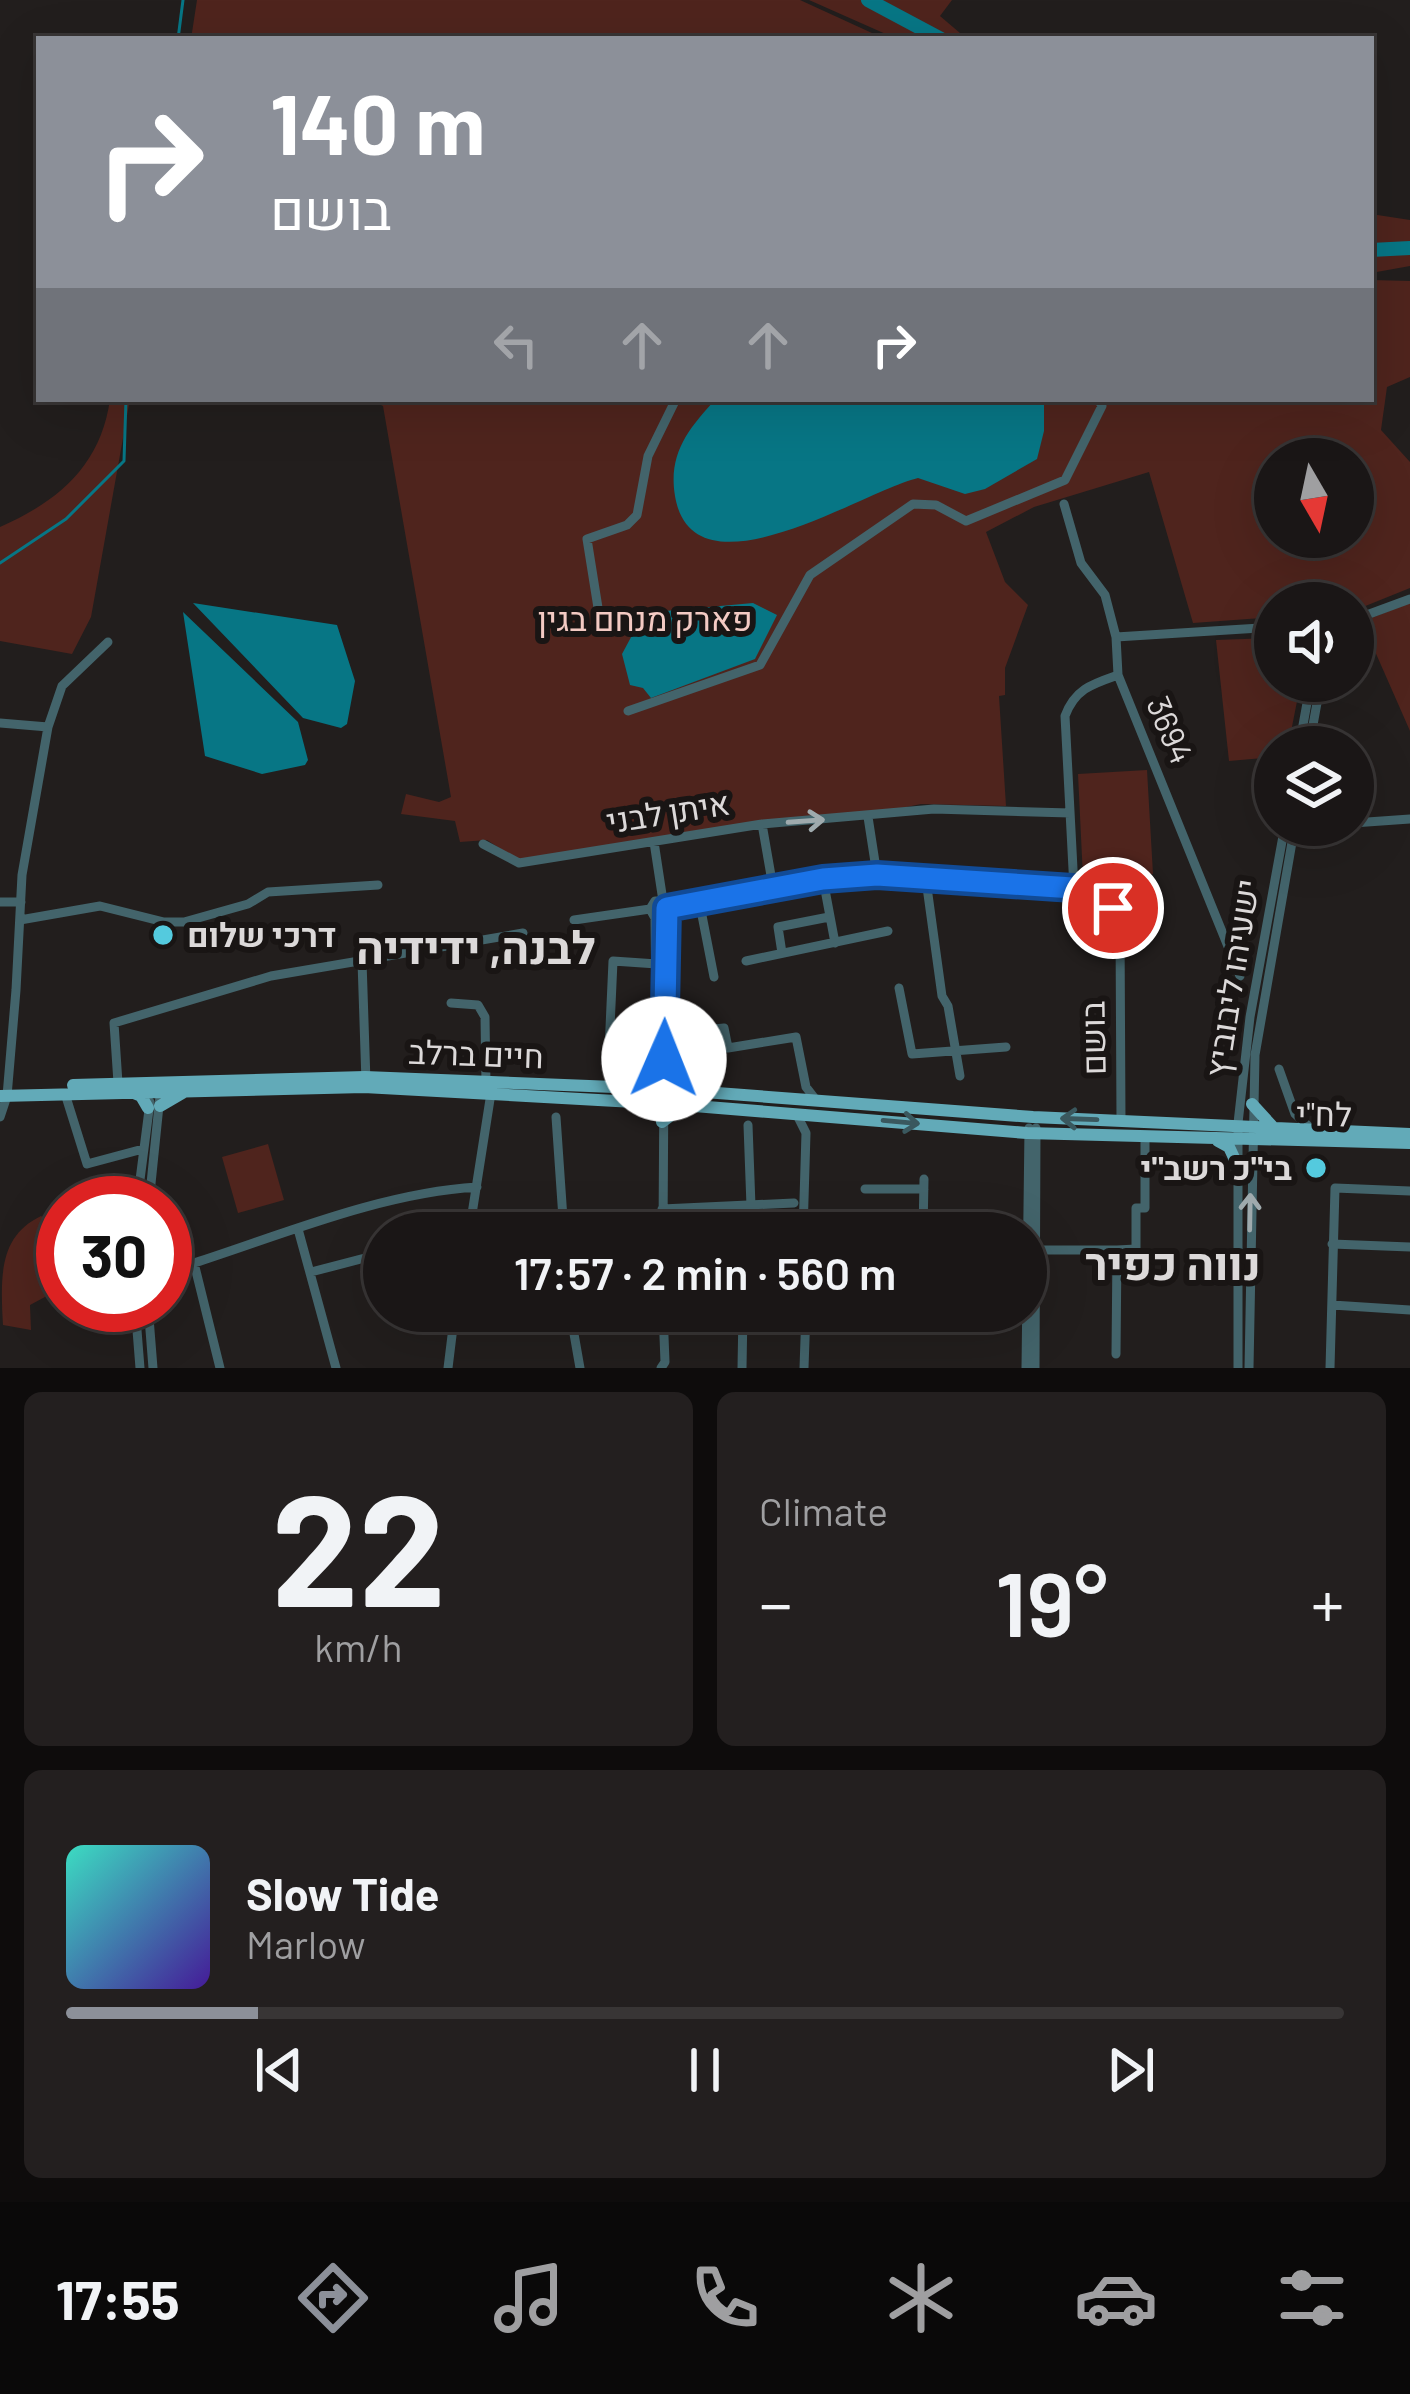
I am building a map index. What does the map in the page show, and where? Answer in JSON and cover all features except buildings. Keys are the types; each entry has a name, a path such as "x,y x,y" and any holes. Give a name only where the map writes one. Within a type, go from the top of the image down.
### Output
{"main road":[{"name":"חיים ברלב","path":"3,1092 368,1082 490,1086 800,1100 822,1115 1032,1133 1205,1138 1244,1133"},
{"name":"חיים ברלב","path":"158,1087 190,1090 368,1082"},
{"path":"123,1087 154,1107 190,1090"},
{"name":"חיים ברלב","path":"661,1093 686,1105 816,1100 1244,1133"},
{"path":"1252,1104 1262,1119 1282,1129"},
{"path":"662,1122 686,1105"},
{"name":"לח\"י","path":"1244,1133 1282,1129 1410,1138"},
{"name":"לח\"י","path":"1244,1133 1410,1138"},
{"path":"1205,1138 1229,1147 1236,1162"}],"street":[{"path":"599,614 587,538 627,524 640,511 648,456 675,402"},
{"path":"628,711 760,665 810,575 913,504 936,505 966,521 1065,480 1096,422 1100,402"},
{"name":"3694","path":"1064,504 1081,563 1105,595 1116,637 1118,675 1240,976"},
{"path":"1374,612 1410,599"},
{"path":"1116,637 1254,628"},
{"path":"0,1117 21,902 48,727 62,686 108,642"},
{"path":"574,920 823,879 877,875 1074,888 1065,716 1071,699 1084,687 1118,675"},
{"path":"0,723 48,727"},
{"name":"איתן לבני","path":"483,844 519,863 762,824 934,809 1070,813"},
{"path":"868,817 877,875"},
{"path":"1374,820 1410,819"},
{"path":"762,824 773,887"},
{"path":"651,842 660,908 662,1212"},
{"name":"ישעיהו ליבוביץ","path":"1244,1133 1250,1017 1281,846"},
{"name":"ישעיהו ליבוביץ","path":"1244,1133 1252,1104 1260,1013 1291,846"},
{"path":"823,879 835,943"},
{"path":"926,880 942,996 960,1076"},
{"path":"20,920 100,906 164,922 184,922 248,904 268,892 378,885"},
{"name":"בושם","path":"1074,888 1098,893 1113,908 1120,926 1121,1120"},
{"path":"699,900 715,977"},
{"path":"0,902 21,902"},
{"path":"782,953 778,927 829,917"},
{"path":"746,961 888,931"},
{"path":"123,1087 114,1023 271,976 523,933"},
{"path":"362,961 368,1082"},
{"path":"609,1050 613,961 661,964"},
{"path":"661,964 661,1093"},
{"path":"899,988 912,1054 1006,1047"},
{"path":"452,1003 478,1005 485,1017 490,1086 473,1212"},
{"path":"664,1034 724,1028 728,1048 796,1036 806,1133 804,1212"},
{"path":"1279,1069 1295,1114 1313,1130"},
{"path":"140,1176 158,1087"},
{"path":"67,1100 87,1164 143,1149"},
{"path":"150,1176 154,1107"},
{"path":"1282,1129 1295,1114"},
{"path":"806,1133 811,1121 822,1115"},
{"path":"1030,1212 1034,1117"},
{"path":"556,1118 562,1212"},
{"path":"748,1125 749,1212"},
{"path":"1238,1368 1236,1162 1244,1133"},
{"path":"1244,1133 1249,1368"},
{"path":"1047,1250 1136,1249 1136,1208 1145,1208 1144,1136"},
{"path":"865,1189 924,1184 923,1212"},
{"path":"220,1368 194,1263 298,1229 445,1190 477,1187"},
{"path":"1330,1368 1334,1188 1410,1191"},
{"path":"681,1212 794,1202"},
{"path":"298,1229 336,1368"},
{"path":"1332,1244 1410,1247"},
{"path":"1116,1354 1118,1250"},
{"path":"311,1272 363,1258"},
{"path":"1332,1305 1410,1310"},
{"path":"137,1332 140,1368"},
{"path":"150,1332 153,1368"},
{"path":"448,1368 452,1332"},
{"path":"572,1332 580,1368"},
{"path":"661,1368 664,1332"},
{"path":"742,1368 743,1332"},
{"path":"804,1368 805,1332"},
{"path":"1026,1368 1027,1332"},
{"path":"1034,1332 1036,1368"}],"green space":[{"path":"197,0 800,0 878,36 191,36"},
{"path":"809,0 952,0 940,16 963,36 890,36"},
{"path":"1374,214 1410,220 1410,266 1374,272"},
{"name":"פארק מנחם בגין","path":"1374,280 1410,281 1410,377 1387,387 1381,430 1410,462 1410,588 1374,603 1374,582 1254,582 1254,619 1193,623 1149,472 1034,507 986,532 1005,582 1028,605 1005,668 1005,695 999,696 1006,806 921,804 868,815 762,821 519,861 487,840 460,842 455,821 401,814 406,794 439,802 451,797 383,406 374,402 1374,402"},
{"path":"109,402 129,402 91,617 72,654 0,641 0,527 41,505 74,478 87,462"},
{"path":"1410,603 1410,731 1374,649 1374,617"},
{"path":"1254,639 1254,702 1297,702 1292,726 1254,726 1254,759 1229,761 1216,640"},
{"path":"1147,770 1153,874 1083,878 1078,774"},
{"path":"268,1144 284,1200 238,1213 222,1157"},
{"path":"36,1219 36,1302 30,1305 31,1330 3,1325 6,1259 27,1224"}],"water":[{"path":"713,402 1044,402 1037,459 985,489 965,494 918,478 822,518 745,541 713,540 688,526 675,496 678,455"},
{"path":"193,603 337,625 355,681 347,724 341,728 303,718"},
{"path":"753,603 777,615 755,659 651,698 643,688 630,685 622,654 644,613"},
{"path":"183,612 298,722 308,760 305,765 262,774 205,756"}],"waterway":[{"path":"178,36 183,0"},
{"path":"868,0 935,36"},
{"path":"1374,250 1410,248"},
{"path":"0,563 66,519 124,461 126,402"}],"place":[{"name":"דרכי שלום","path":"163,935"},
{"name":"בי\"כ רשב\"י","path":"1316,1168"}],"district":[{"name":"לבנה, ידידיה","path":"476,948"},
{"name":"נווה כפיר","path":"1173,1264"}],"route":[{"path":"664,1059 667,908 823,879 877,875 1088,889 1113,908"}]}
